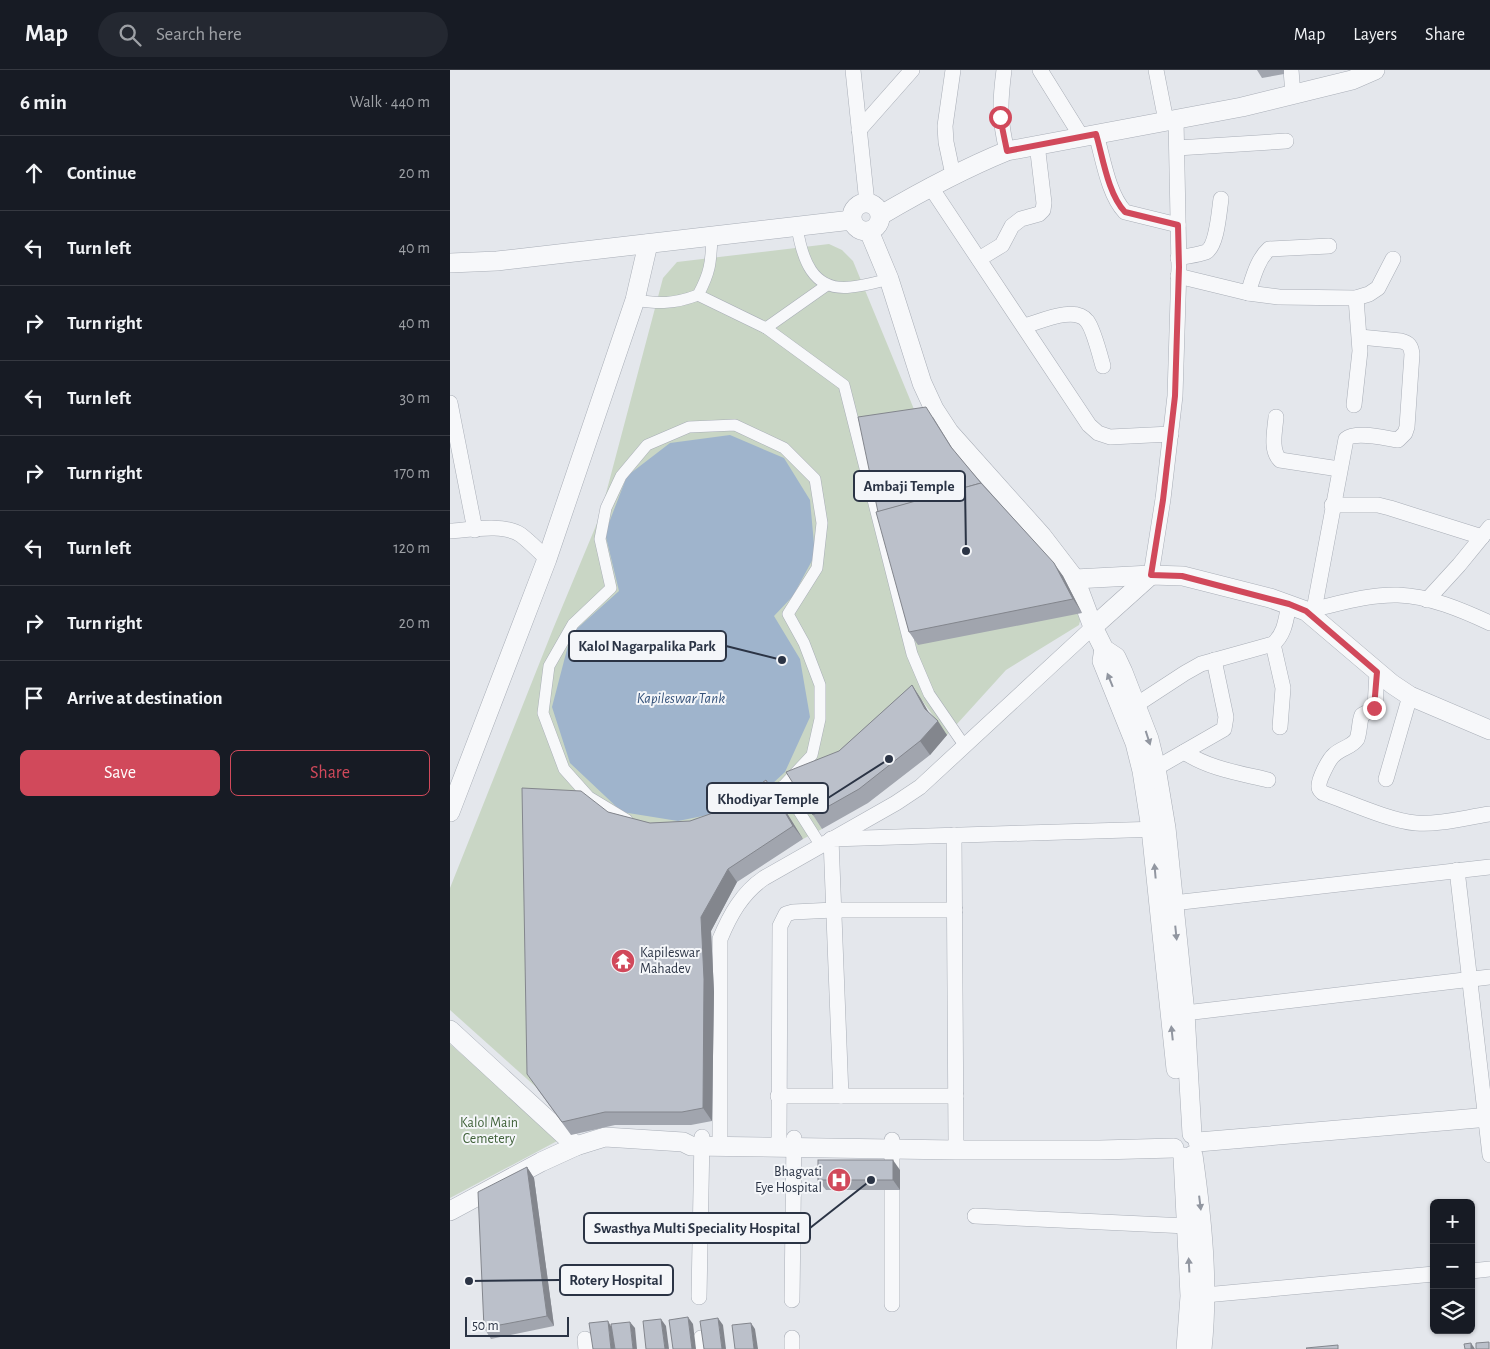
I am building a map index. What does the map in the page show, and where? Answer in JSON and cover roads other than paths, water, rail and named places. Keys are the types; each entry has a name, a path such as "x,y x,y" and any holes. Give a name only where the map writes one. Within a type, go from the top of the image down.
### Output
{"street":[{"path":"853,70 859,130 874,209 880,221 878,227 870,231 860,230 852,220 852,214 861,204 874,209 1007,151 1242,107 1352,80 1375,70"},
{"path":"859,130 912,70"},
{"path":"953,70 945,126 946,142 953,175"},
{"path":"1004,70 1000,117 1007,151"},
{"path":"1040,70 1088,135 1119,206 1125,212 1178,225"},
{"path":"699,1297 720,939 732,914 752,887 920,787 1151,575 1163,500 1175,396 1178,276 1177,148 1156,70"},
{"path":"1291,70 1293,94"},
{"path":"1177,148 1286,140"},
{"path":"979,259 1002,245 1012,226 1021,219 1039,214 1043,210 1044,203 1037,144"},
{"path":"930,186 1089,425 1098,432 1110,437 1171,434"},
{"path":"1178,258 1206,252 1210,248 1214,240 1221,200"},
{"path":"450,263 497,261 852,220"},
{"path":"797,226 801,250 812,273 828,285 850,288 889,279"},
{"path":"870,231 889,279 922,383 934,409 949,432 1042,536 1075,579 1093,627 1104,649 1116,657 1149,739 1156,768 1158,829 1185,1144 1202,1225 1198,1296 1186,1349"},
{"path":"635,300 657,304 682,302 698,295 709,276 712,258 712,237"},
{"path":"450,812 547,559 635,300 648,244"},
{"path":"1248,293 1258,264 1269,248 1329,246"},
{"path":"1178,276 1248,293 1303,298 1356,298 1369,294 1378,288 1393,259"},
{"path":"766,328 828,285"},
{"path":"698,295 766,328 844,385 912,654 929,694 964,745"},
{"path":"1354,406 1359,368 1360,337 1356,298"},
{"path":"1024,326 1066,314 1082,316 1089,322 1103,366"},
{"path":"1136,705 1201,664 1273,644 1279,640 1284,629 1303,608 1332,506 1343,446 1346,439 1350,436 1358,435 1398,440 1405,433 1411,347 1401,341 1360,337"},
{"path":"450,403 456,464 475,530"},
{"path":"1276,417 1274,448 1275,455 1280,460 1339,469"},
{"path":"641,822 624,820 589,796 564,770 544,713 549,666 573,624 611,588 600,539 606,508 621,476 647,445 689,426 735,425 784,448 815,479 822,523 817,568 788,614 804,643 820,685 820,719 812,755 783,786 754,805"},
{"path":"1332,506 1378,506 1390,508 1486,532 1427,600"},
{"path":"450,531 494,528 507,530 519,534 547,559"},
{"path":"1075,579 1151,575 1182,576 1303,608 1396,595 1427,600 1473,615 1490,623"},
{"path":"1303,608 1377,672 1410,696 1490,730"},
{"path":"1273,644 1283,688 1280,727"},
{"path":"1104,649 1102,661 1135,743 1158,829 1172,903 1185,1013 1187,1226 1198,1296 1202,1349"},
{"path":"1156,768 1224,729 1226,717 1214,660"},
{"path":"1377,672 1374,708 1362,715 1357,738 1353,744 1336,753 1331,758 1320,780 1320,790 1396,819 1416,823 1490,814"},
{"path":"1386,779 1410,696"},
{"path":"1184,752 1198,762 1212,767 1268,780"},
{"path":"783,786 826,843 834,910 841,1096"},
{"path":"826,843 954,835 1158,829"},
{"path":"954,835 956,1141"},
{"path":"1172,903 1490,867"},
{"path":"1457,870 1488,1117 1490,1155"},
{"path":"792,1300 789,1141 778,1096 780,926 782,920 786,914 793,912 955,910"},
{"path":"1185,1013 1490,977"},
{"path":"450,1030 576,1146"},
{"path":"778,1096 956,1096"},
{"path":"450,1211 541,1162 576,1146 605,1137 682,1142 691,1146 708,1140 1100,1150 1488,1117"},
{"path":"892,1145 956,1141 1185,1144"},
{"path":"892,1145 892,1304"},
{"path":"976,1216 1187,1226"},
{"path":"1475,1271 1490,1269"},
{"path":"1198,1296 1430,1274"}],"water":[{"name":"Kapileswar Tank","path":"730,435 784,458 810,500 815,555 793,596 774,616 800,659 810,717 785,772 747,807 678,821 622,812 570,763 552,707 571,634 619,591 605,533 627,476 670,443"}],"place":[{"name":"Ambaji Temple","path":"966,551"},
{"name":"Kalol Nagarpalika Park","path":"782,660"},
{"name":"Khodiyar Temple","path":"889,759"},
{"name":"Kapileswar Mahadev","path":"623,961"},
{"name":"Bhagvati Eye Hospital","path":"839,1180"},
{"name":"Swasthya Multi Speciality Hospital","path":"871,1180"},
{"name":"Rotery Hospital","path":"469,1281"}],"park label":[{"name":"Kalol Main Cemetery","path":"489,1132"}]}
